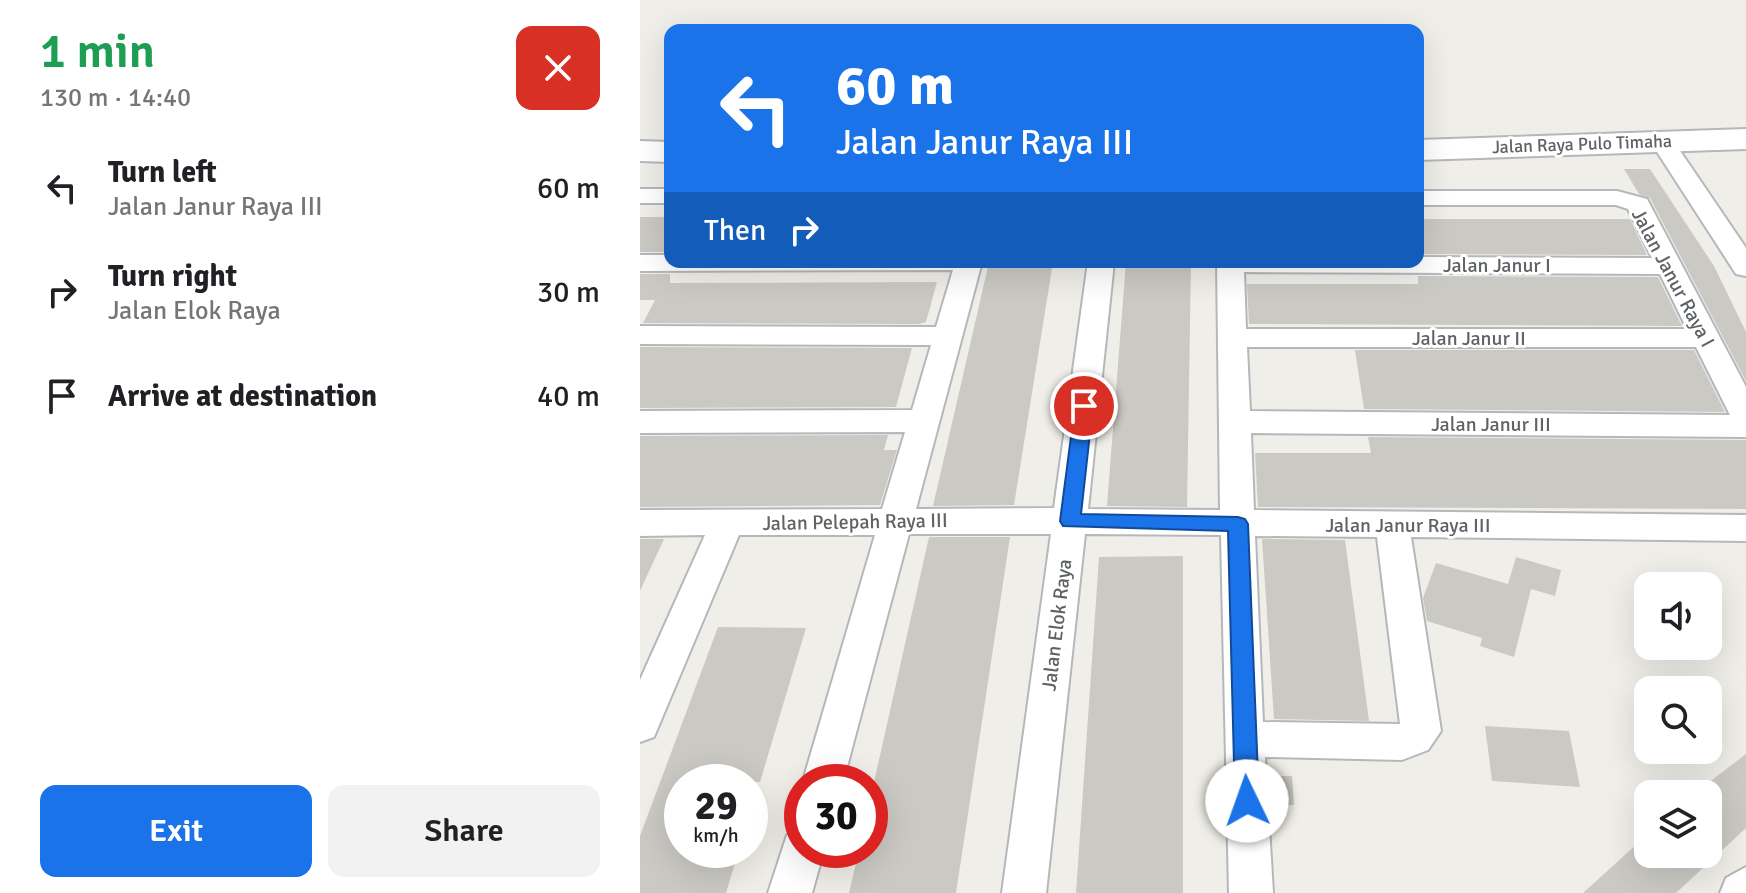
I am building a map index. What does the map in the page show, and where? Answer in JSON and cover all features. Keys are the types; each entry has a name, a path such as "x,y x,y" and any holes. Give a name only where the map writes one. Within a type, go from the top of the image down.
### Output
{"street":[{"name":"Jalan Raya Pulo Timaha","path":"1424,150 1669,152 1746,139"},
{"path":"640,151 664,152"},
{"path":"1669,152 1746,268"},
{"path":"640,196 664,196"},
{"name":"Jalan Janur Raya I","path":"1424,198 1627,199 1638,204 1746,417"},
{"path":"640,263 664,263"},
{"name":"Jalan Janur I","path":"1424,264 1668,266"},
{"path":"827,764 967,268"},
{"name":"Jalan Elok Raya","path":"1024,893 1100,268"},
{"path":"1230,268 1251,893"},
{"path":"640,335 949,336"},
{"name":"Jalan Janur II","path":"1233,338 1705,338"},
{"path":"640,422 926,421"},
{"name":"Jalan Janur III","path":"1235,422 1746,426"},
{"name":"Jalan Pelepah Raya III","path":"640,523 1070,521"},
{"name":"Jalan Janur Raya III","path":"1070,521 1746,528"},
{"path":"640,725 727,524"},
{"path":"1244,739 1402,742 1414,738 1421,731 1392,524"},
{"path":"790,893 797,868"}],"building":[{"path":"1624,169 1650,169 1714,266 1746,332 1746,381 1650,198 1639,194"},
{"path":"640,217 664,217 664,252 640,252"},
{"path":"1424,219 1630,219 1647,255 1424,254"},
{"path":"988,268 1052,268 1014,505 933,506"},
{"path":"1126,268 1191,268 1187,507 1107,506"},
{"path":"640,274 670,274 670,283 937,282 926,322 919,324 643,323 655,300 640,300"},
{"path":"1418,276 1658,277 1682,326 1249,324 1247,284 1418,284"},
{"path":"640,347 912,348 896,407 640,408"},
{"path":"1355,350 1694,350 1725,412 1364,409"},
{"path":"888,435 884,450 897,450 880,505 640,507 640,436"},
{"path":"1368,437 1746,440 1746,509 1258,507 1255,453 1371,453"},
{"path":"929,537 1010,537 956,893 849,893 855,868 888,868 888,764 878,764"},
{"path":"640,539 664,539 640,591"},
{"path":"1262,539 1345,540 1369,721 1274,719"},
{"path":"1183,556 1183,893 1076,893 1099,557"},
{"path":"1516,557 1561,570 1555,596 1531,589 1514,657 1480,646 1482,638 1427,621 1423,598 1436,563 1508,584"},
{"path":"718,627 806,628 765,764 667,764"},
{"path":"1485,726 1569,731 1580,787 1492,781"},
{"path":"1746,754 1746,828 1722,850 1722,780 1712,780"},
{"path":"664,772 664,868 734,868 726,893 640,893 640,836"},
{"path":"1269,776 1292,776 1294,805 1271,805"},
{"path":"1634,847 1634,868 1703,868 1676,893 1583,893"}],"route":[{"path":"1084,406 1070,521 1238,524 1247,801"}]}
